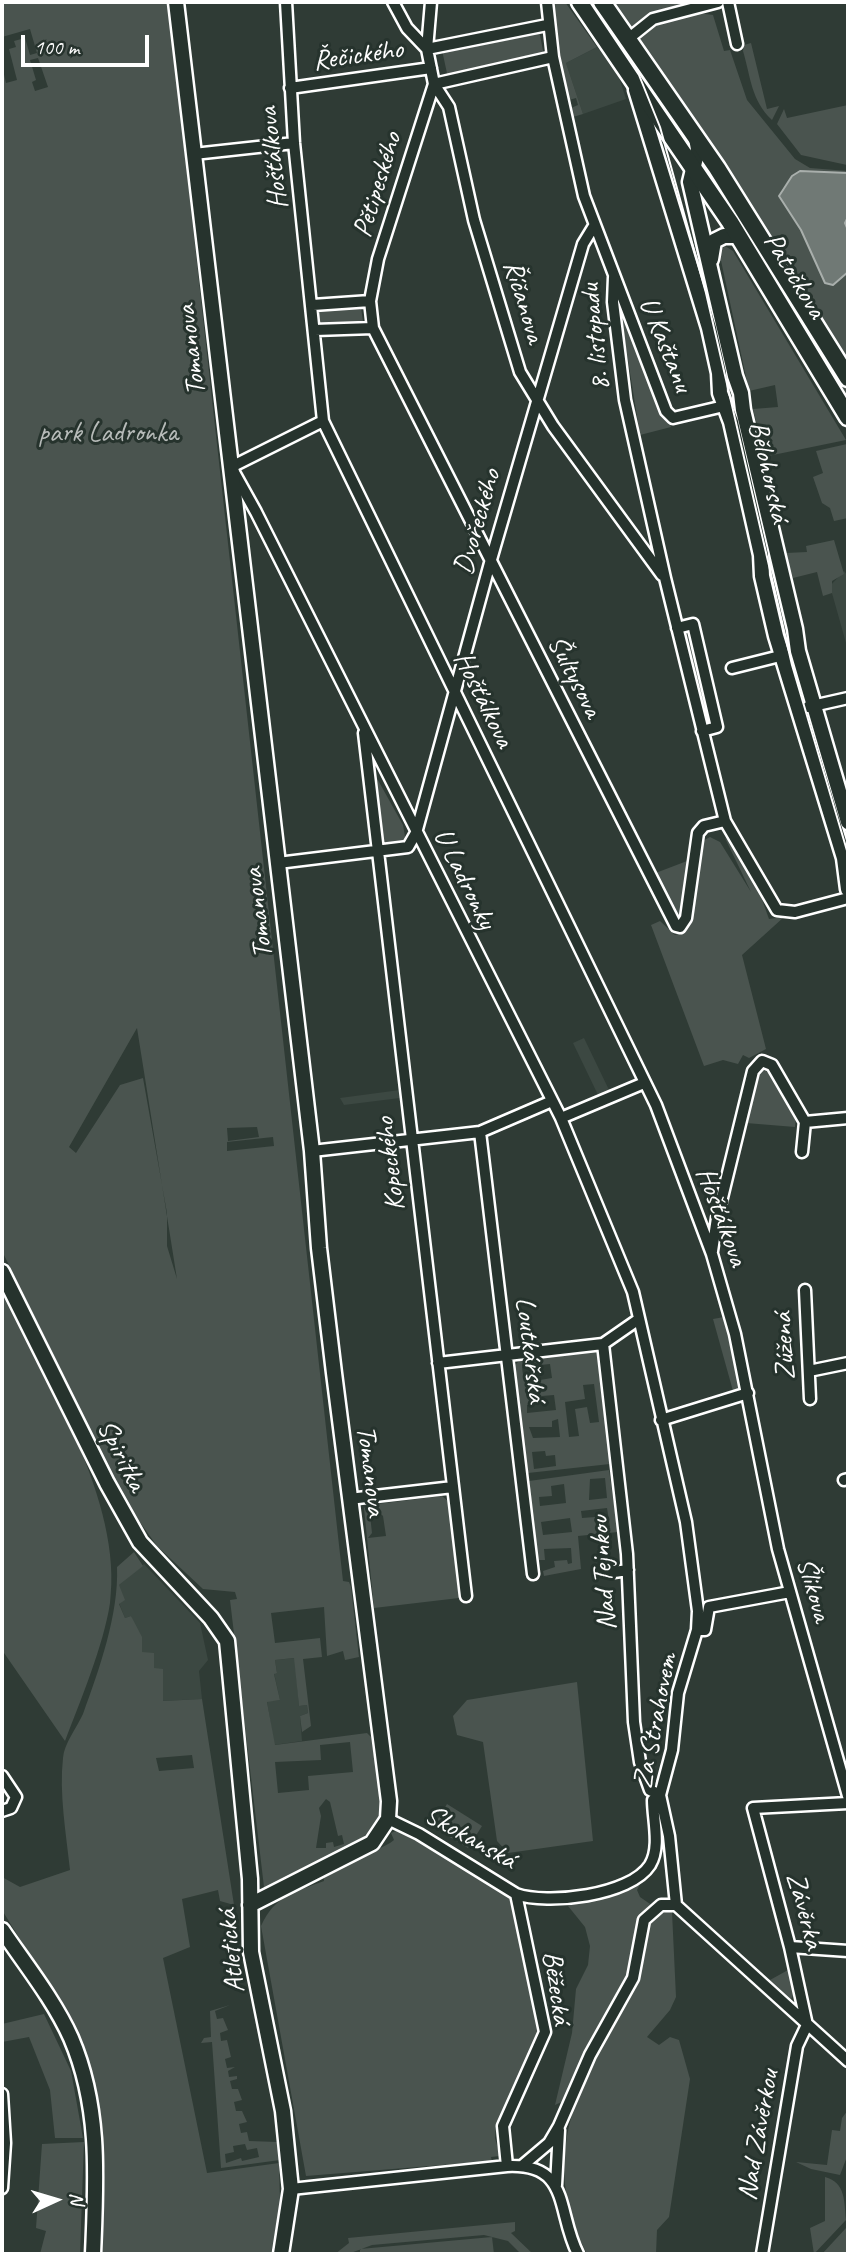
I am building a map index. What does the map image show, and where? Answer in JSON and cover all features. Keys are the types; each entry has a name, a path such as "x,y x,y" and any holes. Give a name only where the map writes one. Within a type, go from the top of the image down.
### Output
{"main road":[{"name":"Bělohorská","path":"580,2 693,164"},
{"path":"602,2 696,138"},
{"name":"Patočkova","path":"696,138 848,378"},
{"name":"Patočkova","path":"693,164 846,407"}],"street":[{"name":"Tomanova","path":"176,2 312,1151 319,1248 388,1819"},
{"name":"Hošťálkova","path":"286,2 294,143 323,421 454,695 656,1105 712,1254 748,1392"},
{"path":"393,2 407,28 427,49"},
{"name":"Říčanova","path":"431,2 427,49 434,84 449,107 474,220 520,372 537,401 665,578"},
{"name":"8. listopadu","path":"547,2 547,24 553,57 584,195 614,277 613,302 625,400 665,578 725,821 777,910 795,912 848,898"},
{"path":"628,40 653,19 718,2"},
{"path":"728,2 737,44"},
{"name":"Řečického","path":"427,49 547,24"},
{"name":"Řečického","path":"434,84 553,57"},
{"name":"Řečického","path":"290,89 431,68"},
{"name":"Bělohorská","path":"628,69 638,92 709,328 724,406 731,422 761,555 762,576 768,602 784,655 807,708 848,822"},
{"name":"Pětipeského","path":"370,301 379,259 434,84"},
{"name":"Bělohorská","path":"696,138 698,149 690,182 712,271 807,708 844,858 848,889"},
{"path":"194,154 294,143"},
{"name":"Dvořeckého","path":"416,833 490,563 583,244 594,226"},
{"name":"Bělohorská","path":"712,271 710,251 714,240 724,236 739,236"},
{"name":"U Kaštanu","path":"614,277 666,411 673,418 724,406"},
{"path":"313,305 370,301"},
{"name":"Šultysova","path":"370,301 373,328 676,926 680,927 686,918 698,833 704,826 725,821"},
{"path":"315,330 373,328"},
{"path":"231,467 323,421"},
{"name":"U Ladronky","path":"231,467 561,1118 606,1222 633,1292 639,1319"},
{"path":"677,628 693,624 717,727 702,731"},
{"path":"732,668 784,655"},
{"path":"807,708 848,698"},
{"name":"Kopeckého","path":"363,726 466,1596"},
{"path":"278,863 408,847 416,833"},
{"path":"712,1254 717,1218 757,1063 769,1062 805,1122 802,1152"},
{"path":"561,1118 644,1083"},
{"path":"312,1151 480,1132 552,1101"},
{"path":"805,1122 848,1118"},
{"name":"Loutkářská","path":"480,1132 509,1355 533,1574"},
{"name":"Spiritka","path":"2,1272 107,1483 140,1542 211,1618 227,1641"},
{"name":"Zúžená","path":"805,1290 810,1399"},
{"path":"438,1363 603,1344 639,1319"},
{"name":"Za Strahovem","path":"639,1319 686,1522 698,1611 697,1630 678,1693 672,1750 660,1795 669,1836 677,1905"},
{"name":"Nad Tejnkou","path":"603,1344 628,1570 636,1744 650,1790 660,1795"},
{"path":"809,1371 848,1363"},
{"path":"661,1420 748,1392"},
{"name":"Šlikova","path":"748,1392 778,1549 848,1796"},
{"path":"349,1499 453,1487"},
{"path":"614,1572 628,1570"},
{"path":"697,1630 705,1630 709,1607 790,1592"},
{"name":"Atletická","path":"227,1641 250,1879 251,1952 283,2111 291,2189 281,2254"},
{"path":"2,1776 16,1797 11,1808 2,1811"},
{"name":"Skokanská","path":"250,1905 372,1843 388,1819 419,1834 516,1894 532,1900 564,1899 620,1885 640,1876 651,1864 655,1831 653,1800 660,1795"},
{"name":"Závěrka","path":"807,2025 790,1947 753,1808 848,1804"},
{"name":"Běžecká","path":"506,2166 503,2126 545,2032 516,1894"},
{"path":"523,2165 549,2143 559,2126 590,2055 633,1978 644,1920 661,1905 677,1905 848,2061"},
{"path":"2,1930 62,2022 82,2068 96,2140 93,2254"},
{"path":"790,1947 848,1951"},
{"name":"Nad Závěrkou","path":"762,2254 797,2046 807,2025"},
{"path":"2,2094 5,2143 2,2188"},
{"path":"559,2126 556,2186 570,2239 578,2254"},
{"path":"291,2189 523,2165 547,2173 556,2186"}],"shaded area":[{"path":"597,47 616,68 626,99 583,114 566,63"},
{"path":"800,171 848,173 848,217 845,223 848,230 848,272 833,285 825,283 801,230 779,196 792,176"},
{"path":"844,571 848,576 846,643 830,586"},
{"path":"584,1038 610,1092 599,1097 573,1043"},
{"path":"400,1090 400,1098 344,1105 340,1098"},
{"path":"144,1564 200,1623 208,1660 199,1671 202,1699 162,1701 154,1669 141,1653 131,1616 125,1618 119,1603 119,1585"},
{"path":"295,1658 299,1706 307,1705 308,1713 300,1716 302,1741 274,1745 267,1701 280,1700 274,1673 277,1672 275,1660"}],"green space":[{"name":"park Ladronka","path":"2,2 168,2 343,1581 349,1582 351,1587 359,1657 345,1660 343,1651 327,1656 324,1607 271,1613 275,1643 320,1638 322,1657 303,1659 311,1726 302,1732 300,1716 308,1713 307,1705 299,1706 294,1658 275,1660 277,1673 274,1674 280,1700 267,1702 275,1745 367,1733 371,1737 380,1793 380,1812 376,1824 365,1835 333,1857 267,1888 264,1887 230,1600 237,1599 235,1592 203,1589 157,1546 127,1504 2,1251 2,66 6,83 17,80 9,49 16,47 14,41 25,38 30,55 37,53 30,29 2,37","holes":["38,58 48,87 35,91 32,82 36,80 30,60","137,1028 162,1185 143,1078 120,1085 76,1153 69,1147","257,1127 259,1137 228,1141 227,1128","273,1137 274,1146 227,1151 227,1142","167,1216 177,1279 167,1246","350,1742 353,1772 308,1776 309,1790 278,1793 275,1762 321,1760 320,1745","326,1799 330,1802 338,1836 342,1835 344,1844 334,1847 333,1842 326,1843 326,1848 316,1848 321,1816 319,1808"]},
{"path":"553,2 565,2 597,47 566,63 583,114 573,117 571,108 578,105 576,98 569,100 556,39"},
{"path":"612,2 698,2 658,12 631,28"},
{"path":"698,13 713,15 724,51 730,50 747,100 795,159 810,168 848,171 802,172 787,183 779,195 801,230 825,283 833,285 848,272 848,365 728,170 640,42 642,34 654,23"},
{"path":"539,30 544,56 448,78 442,50"},
{"path":"751,43 767,109 779,106 772,120 760,105 750,79 743,51 744,45"},
{"path":"848,105 847,165 801,155 777,124 784,109 787,118"},
{"path":"714,172 848,389 848,395 844,397 706,177"},
{"path":"725,246 733,251 846,440 768,456 765,446 762,446 753,409 778,407 775,385 749,391 719,251"},
{"path":"360,301 364,328 320,330 318,304"},
{"path":"622,310 671,427 640,435"},
{"path":"847,444 848,518 834,521 830,508 822,503 813,477 823,473 816,451"},
{"path":"834,540 844,574 832,581 832,593 823,596 817,572 793,578 786,553 807,552 806,546"},
{"path":"689,630 713,721 706,723 683,631"},
{"path":"374,773 403,825 406,842 381,845"},
{"path":"710,837 720,842 751,892 725,838 732,843 760,894 769,919 784,917 742,955 766,1049 749,1058 743,1055 738,1064 723,1060 704,1066 651,925 660,921 675,935 686,931 701,842"},
{"path":"687,861 681,915 678,921 653,874"},
{"path":"763,1066 769,1069 796,1116 795,1127 746,1123 758,1070"},
{"path":"2,1289 77,1442 105,1524 111,1564 110,1603 103,1636 65,1741 2,1650"},
{"path":"724,1317 740,1388 733,1391 713,1319"},
{"path":"592,1350 597,1353 610,1464 528,1473 515,1365 520,1360","holes":["550,1364 552,1378 540,1380 539,1373 523,1375 522,1367","594,1384 599,1422 590,1423 587,1407 575,1409 579,1436 569,1437 565,1402 585,1399 583,1385","554,1395 556,1410 527,1413 527,1405 542,1403 542,1396","558,1419 560,1437 533,1438 529,1427 552,1427 552,1421","545,1451 546,1456 555,1455 556,1466 534,1469 532,1452"]},
{"path":"609,1470 618,1532 578,1536 581,1569 544,1576 543,1571 555,1567 554,1561 567,1560 568,1564 572,1563 571,1548 544,1549 545,1560 538,1560 529,1481","holes":["605,1478 607,1498 589,1500 590,1479","564,1484 566,1503 540,1506 539,1497 552,1496 551,1486","607,1508 610,1527 596,1528 595,1517 582,1518 581,1511","570,1518 572,1532 543,1535 541,1522"]},
{"path":"442,1496 448,1501 459,1598 374,1608 364,1508 369,1505","holes":["379,1512 383,1516 386,1536 368,1538 372,1533 370,1515"]},
{"path":"134,1552 143,1566 119,1585 125,1600 119,1604 125,1618 131,1616 142,1637 142,1652 154,1653 154,1668 163,1669 163,1701 202,1699 234,1905 220,1901 218,1890 182,1899 190,1947 163,1958 207,2173 279,2163 280,2203 271,2254 102,2254 105,2171 95,2085 83,2042 2,1910 2,1877 20,1887 70,1870 62,1799 63,1758 68,1741 83,1714 107,1642 115,1604 117,1567","holes":["192,1755 194,1768 159,1771 156,1758"]},
{"path":"577,1682 593,1841 508,1853 497,1841 483,1742 457,1735 453,1716 467,1700"},
{"path":"447,1804 482,1826 468,1848 433,1827"},
{"path":"407,1832 509,1892 540,2028 526,2071 496,2124 495,2138 500,2156 491,2157 492,2161 306,2176 261,1926 272,1908 286,1896 324,1881 324,1878 390,1843 394,1840 391,1833"},
{"path":"642,1880 637,1890 640,1897 653,1906 643,1916 628,1983 566,2100 555,2105 572,2033 576,1989 588,1965 590,1946 585,1927 568,1906"},
{"path":"672,1912 676,1997 670,2010 647,2037 659,2045 670,2037 679,2040 690,2079 669,2217 657,2230 656,2254 587,2254 572,2217 564,2178 569,2125 586,2076 644,1959 649,1923 659,1914"},
{"path":"788,1970 794,1994 791,1999 770,1980"},
{"path":"230,2005 215,2011 217,2019 223,2018 228,2030 220,2033 221,2041 227,2040 231,2057 225,2059 227,2068 235,2067 228,2071 229,2077 237,2076 237,2079 230,2081 232,2089 238,2089 242,2100 234,2102 236,2111 242,2111 247,2122 239,2124 241,2133 247,2132 249,2141 278,2142 280,2160 221,2168 212,2042 201,2043 204,2038 211,2037 210,2011","holes":["245,2144 247,2150 257,2148 259,2157 242,2161 241,2158 226,2163 225,2154 234,2152 233,2146"]},
{"path":"44,2014 71,2071 83,2138 55,2138 50,2090 29,2037 2,2042 2,2024"},
{"path":"848,2110 848,2154 840,2175 811,2169 796,2162 827,2165 832,2130 840,2131 842,2118"},
{"path":"84,2142 80,2254 40,2254 46,2231 36,2228 42,2144"},
{"path":"825,2177 840,2188 846,2220 814,2254 810,2228 825,2221"},
{"path":"515,2222 515,2231 511,2233 533,2254 521,2254 508,2241 484,2235 372,2245 348,2254 335,2254 349,2243 348,2238"},
{"path":"848,2227 848,2254 822,2254 846,2228"},
{"path":"492,2237 494,2254 360,2254 360,2249"}],"tram line":[{"path":"590,2 639,75 660,127 706,293 792,665 848,854"}]}
